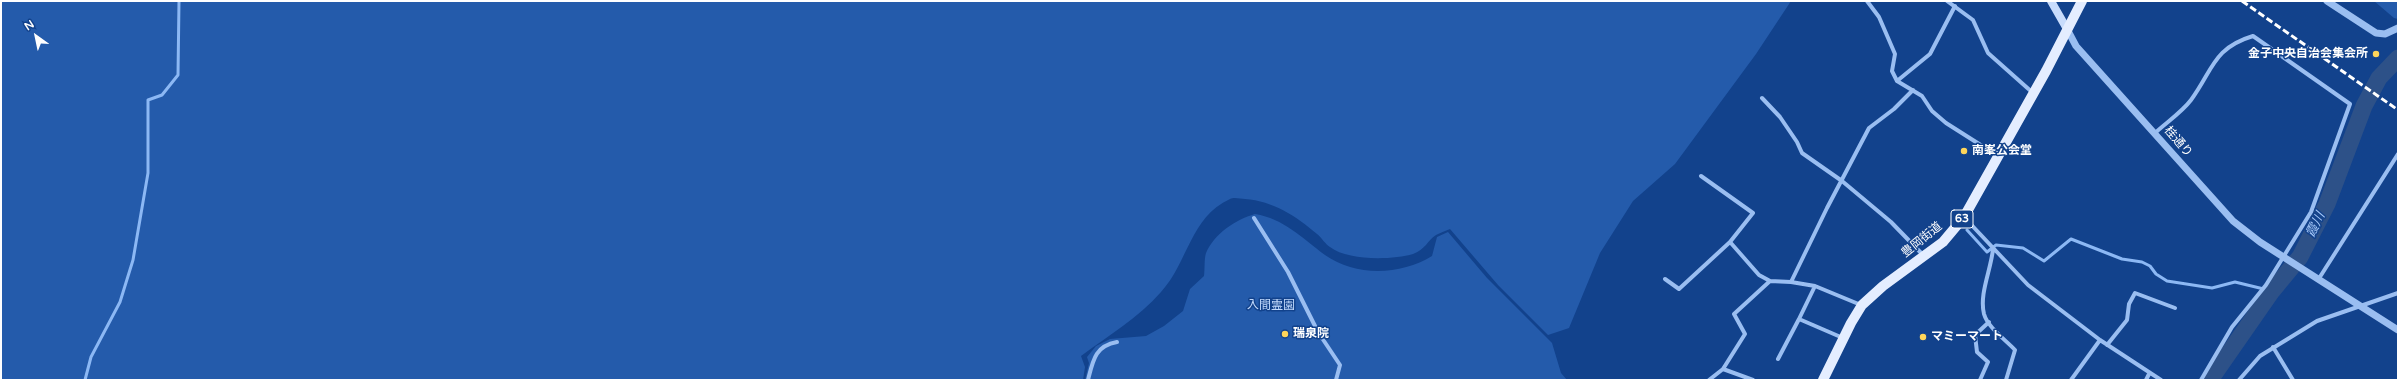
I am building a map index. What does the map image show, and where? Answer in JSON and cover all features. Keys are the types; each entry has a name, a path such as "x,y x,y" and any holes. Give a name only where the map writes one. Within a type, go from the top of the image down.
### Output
{"main road":[{"path":"2051,1 2067,29"},
{"name":"豊岡街道","path":"1823,380 1843,338 1862,305 1883,286 1943,242 1964,217 2034,93 2082,1"}],"street":[{"path":"1867,1 1879,17 1895,54 1892,71 1897,81 1922,96 1932,111 1946,123 1998,157"},
{"path":"1948,1 1973,20 1988,53 2034,93"},
{"path":"2327,1 2376,33 2385,34 2398,28"},
{"path":"1897,81 1930,54 1955,6"},
{"name":"桂通り","path":"2067,29 2076,46 2233,221 2318,280"},
{"path":"2155,133 2190,101 2213,63 2227,48 2236,41 2253,36 2350,104 2311,212 2266,285 2232,328 2201,380"},
{"path":"1791,282 1869,128 1894,109 1913,90"},
{"path":"1762,98 1780,117 1797,142 1802,153 1842,181 1891,222 1924,257"},
{"path":"2398,154 2318,280 2398,330"},
{"path":"1665,279 1679,289 1730,242 1753,213 1701,176"},
{"path":"1964,217 2028,285 2100,340 2149,374 2161,380"},
{"path":"1254,218 1288,272 1318,332 1340,365 1336,380"},
{"path":"1730,242 1760,275 1770,281 1791,282 1815,286 1862,305"},
{"path":"1993,249 1984,294 1984,315 2015,350 2006,380"},
{"path":"1709,380 1723,369 1745,334 1734,314 1770,281"},
{"path":"1778,359 1815,286"},
{"path":"2107,345 2127,320 2129,304 2135,293 2175,308"},
{"path":"2239,380 2260,356 2317,321 2398,293"},
{"path":"1799,319 1843,338"},
{"path":"1980,380 1988,362 1977,352 1975,335 1989,322"},
{"path":"2072,380 2100,340"},
{"path":"1088,380 1095,353 1102,347 1117,342"},
{"path":"2273,347 2293,380"},
{"path":"1723,369 1753,380"},
{"path":"2146,380 2149,374"}],"green space":[{"path":"1,1 1791,1 1756,54 1675,164 1633,201 1600,253 1569,328 1548,335 1498,285 1450,229 1433,237 1421,250 1413,254 1382,258 1359,257 1338,252 1330,247 1301,221 1284,210 1255,200 1233,198 1217,207 1206,217 1191,241 1178,268 1161,292 1143,310 1081,356 1085,367 1083,380 1,380"},
{"path":"2374,1 2398,1 2398,19 2394,18"},
{"name":"入間霊園","path":"1255,214 1265,216 1284,224 1325,255 1337,262 1364,270 1393,270 1420,262 1432,256 1437,237 1448,232 1487,278 1552,343 1561,373 1567,380 1085,380 1089,363 1087,357 1096,346 1110,339 1146,336 1164,326 1183,311 1190,289 1204,276 1206,253 1215,239 1226,228"}],"waterway":[{"path":"85,380 91,357 120,302 133,260 148,173 148,100 162,95 178,75 179,1"},
{"name":"霞川","path":"2210,380 2272,291 2300,257 2327,204 2364,106 2379,78 2398,58"},
{"path":"1967,230 1987,252 1996,245 2023,248 2044,261 2071,239 2122,259 2142,262 2150,266 2156,274 2167,281 2212,288 2235,282 2272,291"}],"railway":[{"path":"2242,1 2398,110"}],"place":[{"name":"金子中央自治会集会所","path":"2376,54"},
{"name":"南峯公会堂","path":"1964,151"},
{"name":"瑞泉院","path":"1285,334"},
{"name":"マミーマート","path":"1923,337"}]}
